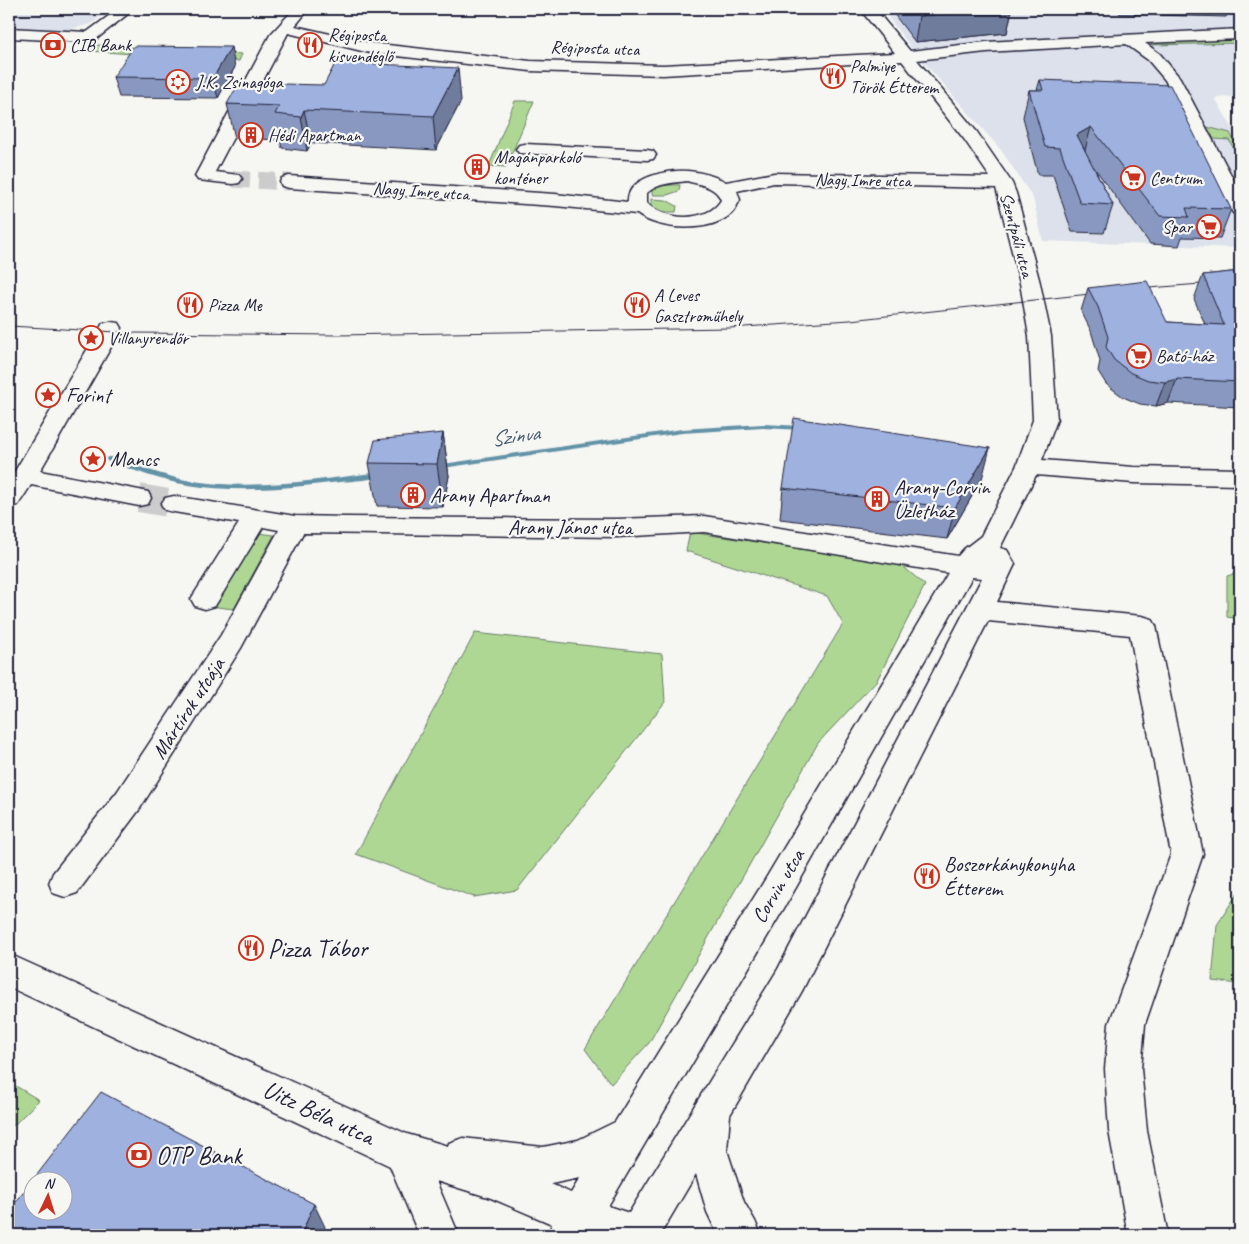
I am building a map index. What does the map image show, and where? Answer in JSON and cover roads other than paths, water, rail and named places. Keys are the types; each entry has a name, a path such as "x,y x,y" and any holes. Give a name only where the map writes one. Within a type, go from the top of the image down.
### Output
{"street":[{"path":"9,34 90,38 127,9"},
{"path":"233,179 204,176 278,34 302,9"},
{"name":"Szentpáli utca","path":"867,9 971,136 1003,183 1030,283 1040,336 1045,420 1028,467 1011,502"},
{"name":"Régiposta utca","path":"284,28 370,48 530,66 663,70 882,59 986,47 1240,34"},
{"path":"1130,40 1154,57 1172,78 1240,209"},
{"path":"525,149 647,155"},
{"path":"694,177 714,182 724,188 731,200 729,207 718,216 701,221 673,222 660,219 642,209 637,202 637,196 641,189 659,179 694,177"},
{"name":"Nagy Imre utca","path":"724,188 774,178 1003,183"},
{"name":"Nagy Imre utca","path":"289,182 546,199 642,209"},
{"path":"9,499 25,476 111,328"},
{"path":"1028,467 1134,474 1240,477"},
{"path":"25,476 138,498"},
{"name":"Corvin utca","path":"574,1226 778,888 965,566 973,555 991,541 1011,502"},
{"name":"Arany János utca","path":"174,504 296,524 608,528 704,524 999,572"},
{"path":"205,599 256,517"},
{"name":"Mártírok utcája","path":"65,883 128,801 231,641 296,524"},
{"path":"637,1235 790,980 980,610 1002,564 991,541"},
{"path":"965,566 980,610"},
{"path":"980,610 1142,626 1188,854 1127,1024 1123,1070 1128,1131 1148,1235"},
{"name":"Uitz Béla utca","path":"9,970 404,1152 494,1179 574,1226 637,1235"},
{"path":"712,1111 708,1150 727,1212 741,1235"},
{"path":"439,1235 404,1152 543,1166 581,1159 628,1136"}],"waterway":[{"name":"Szinva","path":"436,467 682,431 763,426 802,428"},
{"name":"Szinva","path":"110,459 176,480 220,486 290,485 381,474"}],"tunnel":[{"path":"233,179 289,182"},
{"path":"139,498 174,504"}],"tram line":[{"path":"1136,289 1240,281"},
{"path":"9,326 135,333 338,335 729,328 850,320 1099,293"}],"place":[{"name":"CIB Bank","path":"53,45"},
{"name":"Régiposta kisvendéglő","path":"310,45"},
{"name":"Palmiye Török Étterem","path":"833,76"},
{"name":"J.K. Zsinagóga","path":"178,82"},
{"name":"Hédi Apartman","path":"251,135"},
{"name":"Magánparkoló konténer","path":"477,167"},
{"name":"Centrum","path":"1133,178"},
{"name":"Spar","path":"1209,227"},
{"name":"Pizza Me","path":"190,305"},
{"name":"A Leves Gasztroműhely","path":"637,305"},
{"name":"Villanyrendőr","path":"91,338"},
{"name":"Bató-ház","path":"1139,356"},
{"name":"Forint","path":"48,395"},
{"name":"Mancs","path":"93,459"},
{"name":"Arany Apartman","path":"413,495"},
{"name":"Arany-Corvin Üzletház","path":"877,499"},
{"name":"Boszorkánykonyha Étterem","path":"927,876"},
{"name":"Pizza Tábor","path":"251,948"},
{"name":"OTP Bank","path":"139,1155"}]}
